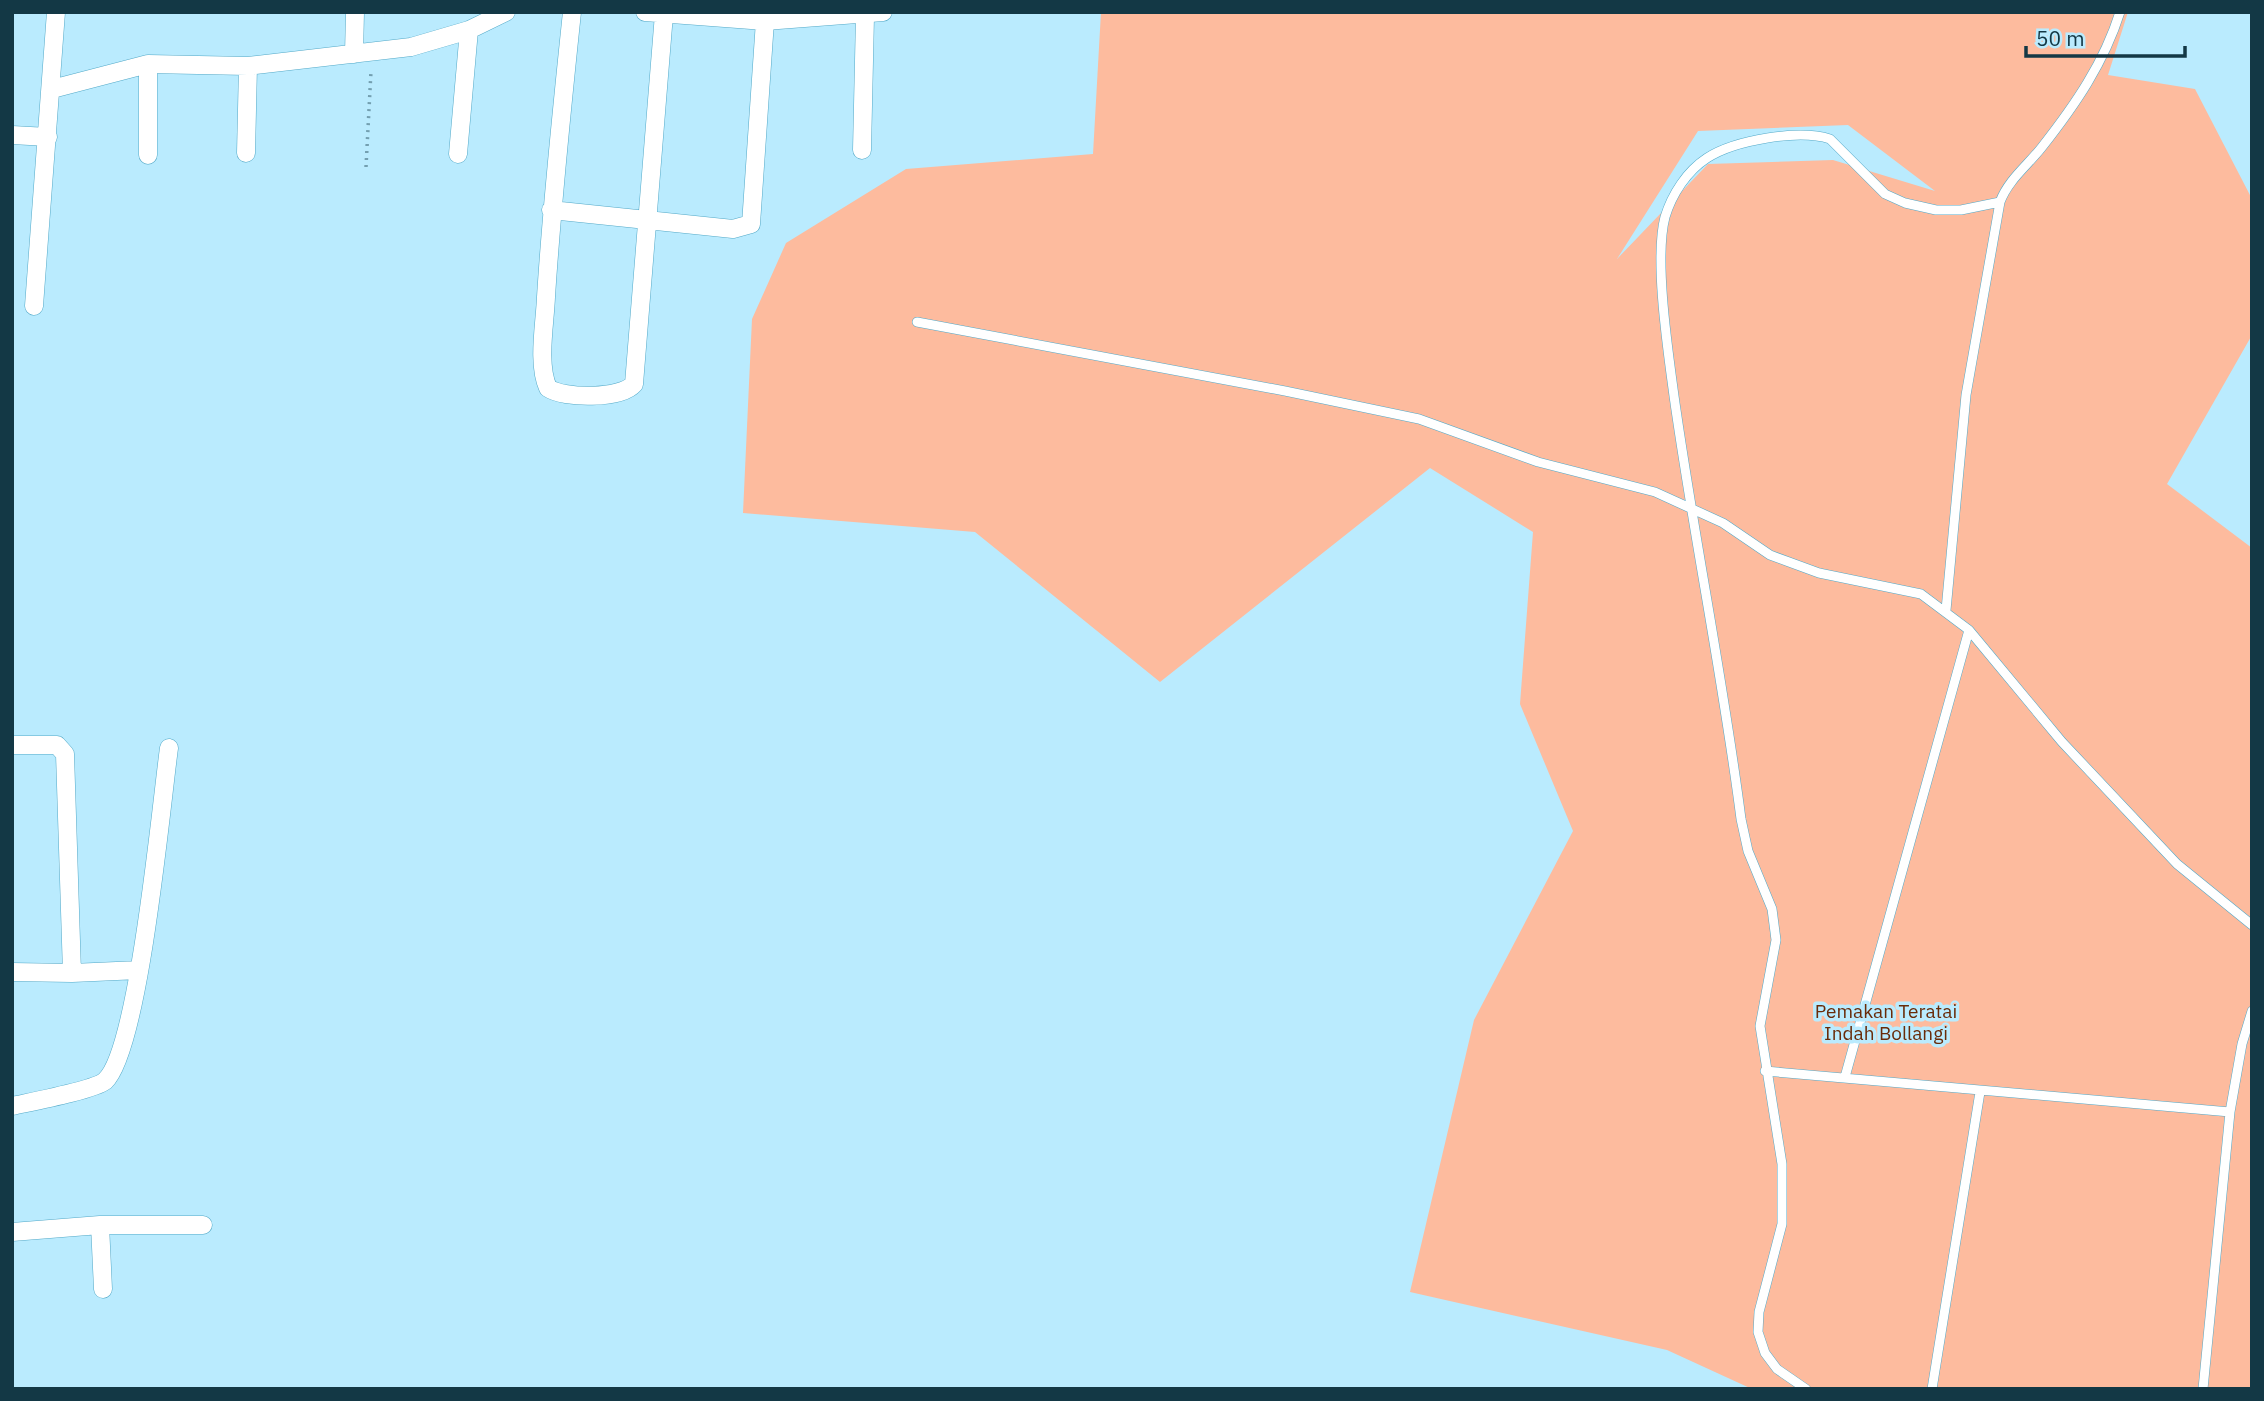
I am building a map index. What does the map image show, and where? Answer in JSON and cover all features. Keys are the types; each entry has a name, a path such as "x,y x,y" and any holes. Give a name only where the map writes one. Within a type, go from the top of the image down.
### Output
{"street":[{"path":"34,306 56,12"},
{"path":"355,12 363,53"},
{"path":"52,89 148,64 248,66 411,47 469,30 506,12"},
{"path":"572,12 551,209 544,379 548,388 565,394 617,394 629,390 635,384 664,14"},
{"path":"645,12 765,21 865,16 883,12"},
{"path":"862,150 865,16"},
{"path":"551,209 733,229 751,224 765,21"},
{"path":"458,154 469,30"},
{"path":"148,64 148,155"},
{"path":"246,153 248,66"},
{"path":"12,135 48,137"},
{"path":"12,745 57,745 65,754 72,973"},
{"path":"12,1106 103,1083 118,1063 125,1043 139,970 169,748"},
{"path":"12,972 139,970"},
{"path":"12,1232 100,1225 203,1225"},
{"path":"100,1225 103,1289"}],"lane":[{"path":"1946,610 1966,395 2000,202 2005,189 2041,149 2076,102 2107,52 2120,12"},
{"path":"1806,1389 1777,1369 1765,1353 1758,1332 1759,1312 1782,1224 1783,1193 1777,1132 1765,1071 1761,1016 1774,952 1776,926 1772,909 1748,851 1741,819 1690,507 1669,356 1662,234 1672,200 1692,171 1725,149 1771,138 1812,135 1830,139 1885,194 1905,203 1936,210 1961,210 2000,202"},
{"path":"917,322 1419,419 1538,462 1632,485 1690,507 1723,523 1770,555 1819,573 1921,594 1946,610 1969,630 2062,742 2177,863 2252,925"},
{"path":"1845,1077 1969,630"},
{"path":"2203,1389 2230,1112 2242,1044 2252,1011"},
{"path":"1765,1071 2230,1112"},
{"path":"1932,1389 1980,1092"}],"path":[{"path":"363,53 366,167"}],"green space":[{"name":"Pemakan Teratai Indah Bollangi","path":"1101,12 2128,12 2108,75 2195,89 2252,199 2252,335 2167,484 2252,548 2252,1389 1752,1389 1667,1350 1410,1292 1474,1020 1573,831 1520,704 1533,532 1430,468 1160,682 975,532 743,513 752,319 786,243 906,169 1093,154","holes":["1848,125 1935,191 1833,160 1708,164 1617,259 1698,131"]}]}
